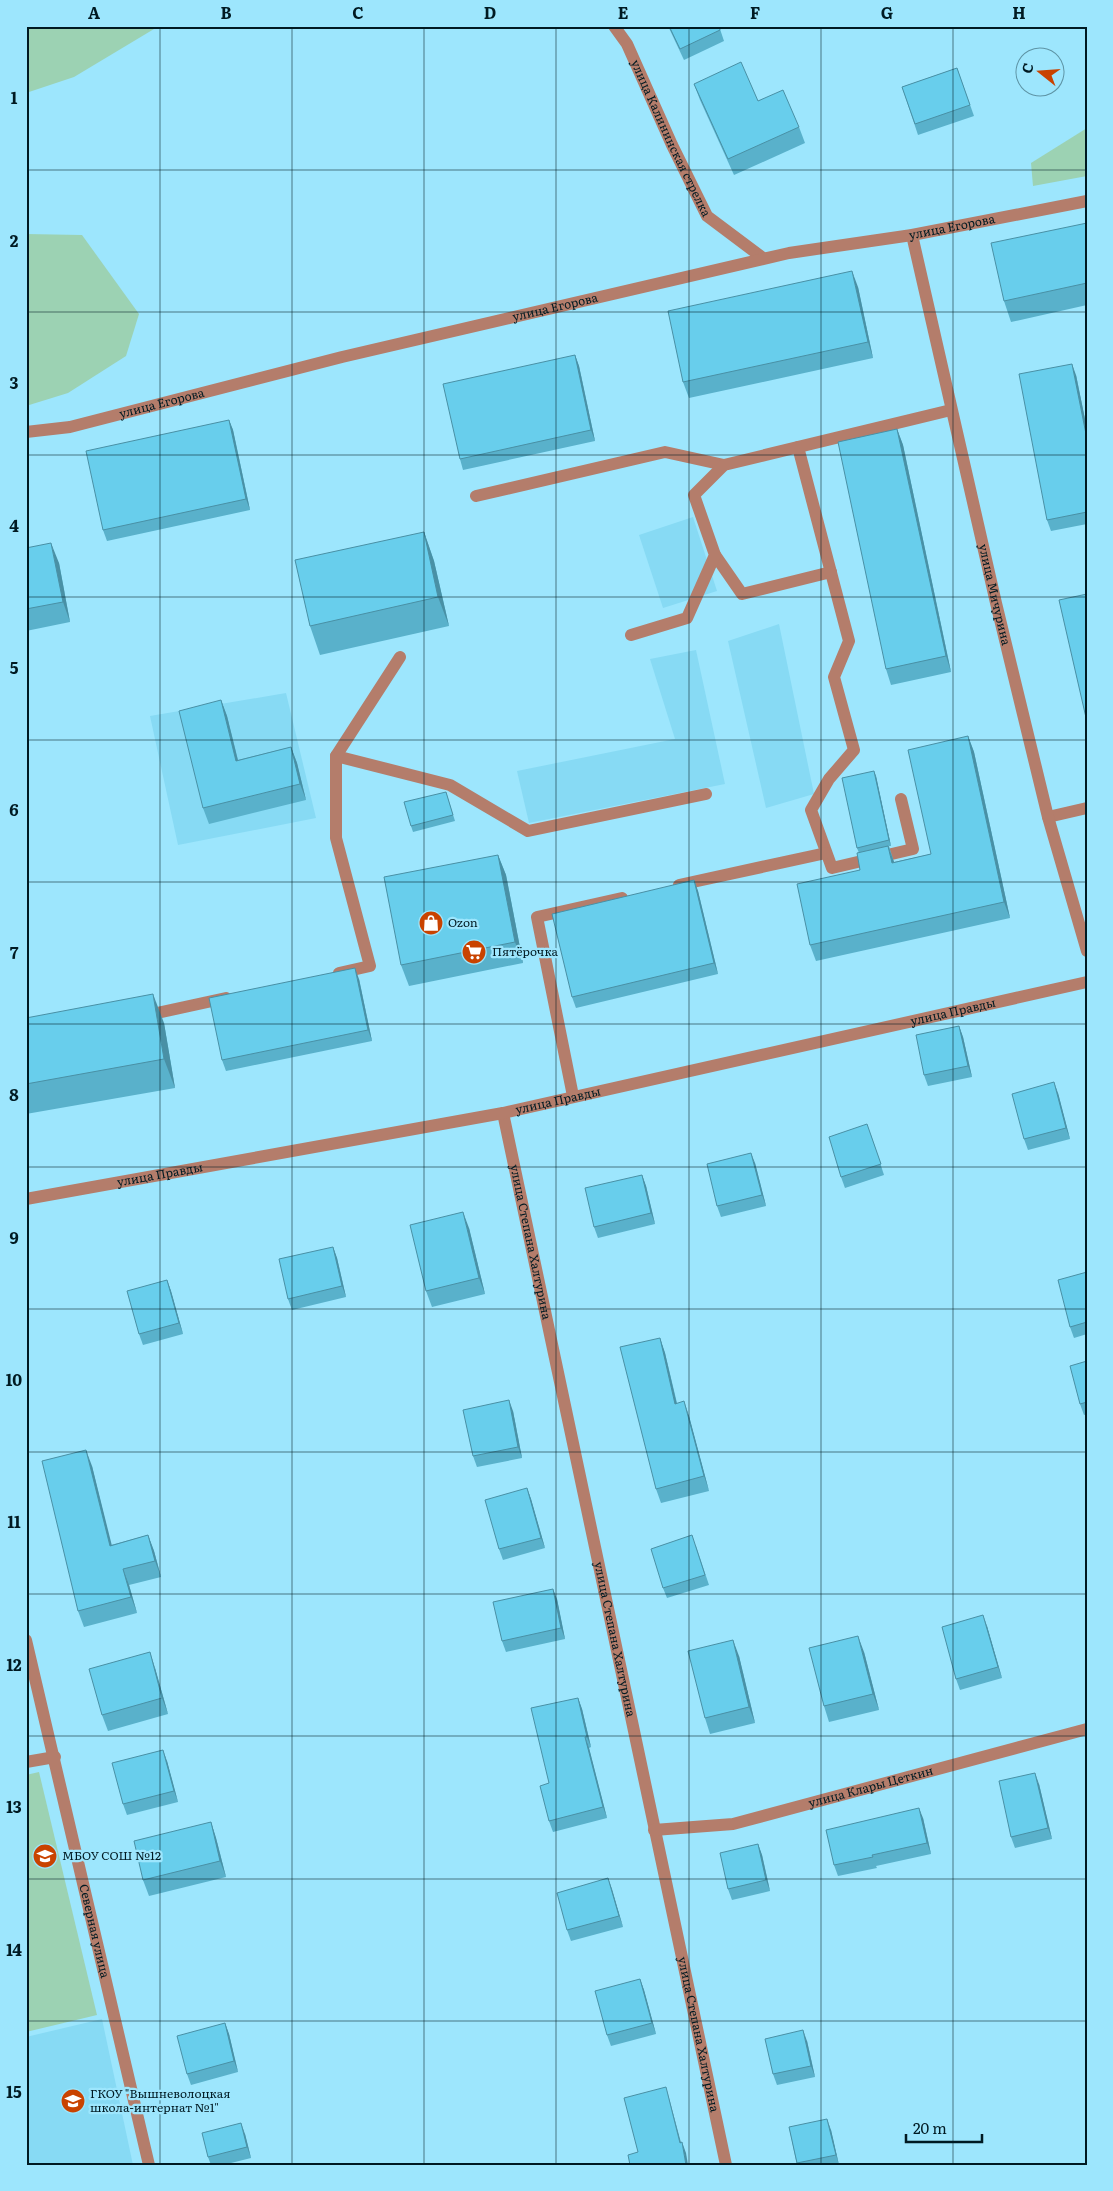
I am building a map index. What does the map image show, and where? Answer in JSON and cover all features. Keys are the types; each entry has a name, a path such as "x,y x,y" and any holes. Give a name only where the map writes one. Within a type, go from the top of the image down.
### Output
{"street":[{"name":"улица Калининская стрелка","path":"614,26 627,44 672,145 707,216 763,258"},
{"name":"улица Егорова","path":"26,432 70,427 356,354 789,252 912,236 1087,201"},
{"name":"улица Мичурина","path":"912,236 975,520 1048,817 1087,951"},
{"path":"476,496 665,452 724,465 951,410"},
{"path":"798,447 849,641 834,677 854,750 829,780 810,810 832,868 913,849 901,799"},
{"path":"724,465 694,495 715,556 742,594 831,572"},
{"path":"632,635 687,618 715,556"},
{"path":"322,977 370,966 336,838 336,756 400,657"},
{"path":"336,756 450,785 528,831 706,794"},
{"path":"1048,817 1087,808"},
{"path":"662,889 826,853"},
{"path":"573,1096 537,917 633,896"},
{"name":"улица Правды","path":"26,1199 503,1113 1087,982"},
{"path":"131,1018 236,996"},
{"name":"улица Степана Халтурина","path":"503,1113 726,2165"},
{"name":"Северная улица","path":"26,1640 55,1757 149,2165"},
{"name":"улица Клары Цеткин","path":"654,1830 733,1824 1087,1729"},
{"path":"26,1762 55,1757"}],"shaded area":[{"path":"693,517 717,591 663,608 639,535"},
{"path":"779,624 814,794 766,808 728,641"},
{"path":"696,650 725,784 529,823 517,771 675,739 650,659"},
{"path":"286,693 316,818 178,845 150,716"},
{"name":"ГКОУ \"Вышневолоцкая школа-интернат №1\"","path":"102,2019 133,2165 26,2165 26,2037"}],"green space":[{"path":"26,26 154,26 154,29 74,77 26,93"},
{"path":"1087,128 1087,176 1033,186 1031,163"},
{"path":"26,234 82,235 139,314 126,356 68,393 26,406"},
{"name":"МБОУ СОШ №12","path":"39,1772 97,2015 26,2032 26,1775"}],"building":[{"path":"669,26 719,26 720,30 680,49"},
{"path":"741,62 758,101 783,90 799,127 728,159 694,84"},
{"path":"957,68 970,105 915,124 902,87"},
{"path":"1087,223 1087,283 1004,301 991,243"},
{"path":"852,271 868,342 683,382 668,311"},
{"path":"575,355 591,430 460,459 443,384"},
{"path":"1072,364 1087,439 1087,512 1047,520 1019,374"},
{"path":"229,420 246,499 103,530 86,451"},
{"path":"897,429 946,656 886,669 838,442"},
{"path":"424,532 438,597 310,626 295,560"},
{"path":"51,543 63,602 26,609 26,548"},
{"path":"1087,594 1087,722 1059,600"},
{"path":"221,700 236,761 291,747 300,784 203,808 179,711"},
{"path":"968,736 1004,902 810,945 797,884 860,870 857,853 888,846 892,863 931,854 908,750"},
{"path":"874,771 889,840 857,848 842,778"},
{"path":"446,792 453,815 411,826 404,802"},
{"path":"498,855 515,942 401,965 384,877"},
{"path":"694,880 714,963 572,997 552,914"},
{"path":"355,968 368,1030 222,1060 209,998"},
{"path":"153,994 164,1059 26,1084 26,1018"},
{"path":"959,1026 968,1066 924,1075 916,1035"},
{"path":"1054,1082 1066,1128 1024,1139 1012,1094"},
{"path":"867,1124 881,1164 841,1177 829,1137"},
{"path":"751,1153 762,1195 717,1206 707,1164"},
{"path":"642,1175 651,1213 594,1227 585,1188"},
{"path":"463,1212 479,1278 426,1291 410,1225"},
{"path":"333,1247 342,1286 288,1299 279,1259"},
{"path":"1087,1272 1087,1322 1070,1327 1058,1280"},
{"path":"167,1280 179,1323 139,1334 127,1291"},
{"path":"660,1338 675,1404 684,1401 704,1476 656,1489 620,1347"},
{"path":"1087,1361 1087,1402 1080,1404 1070,1366"},
{"path":"509,1400 518,1447 473,1456 463,1410"},
{"path":"86,1450 110,1546 148,1535 155,1561 123,1569 131,1597 78,1611 42,1461"},
{"path":"527,1488 541,1538 499,1549 485,1500"},
{"path":"692,1535 705,1575 663,1588 651,1549"},
{"path":"553,1589 561,1628 502,1641 493,1602"},
{"path":"983,1615 998,1667 956,1679 942,1627"},
{"path":"858,1636 873,1694 824,1706 809,1648"},
{"path":"733,1640 749,1707 705,1718 688,1651"},
{"path":"150,1652 162,1698 102,1715 89,1669"},
{"path":"578,1698 587,1737 585,1737 603,1807 549,1821 540,1786 549,1783 531,1708"},
{"path":"163,1750 174,1791 123,1804 112,1763"},
{"path":"1035,1773 1048,1828 1011,1837 999,1781"},
{"path":"919,1808 927,1843 834,1865 826,1830"},
{"path":"211,1822 220,1861 143,1880 134,1841"},
{"path":"758,1844 766,1880 728,1889 720,1853"},
{"path":"608,1878 619,1916 567,1930 557,1893"},
{"path":"640,1979 652,2023 607,2035 595,1991"},
{"path":"225,2023 234,2061 187,2074 177,2036"},
{"path":"803,2030 811,2066 773,2074 765,2039"},
{"path":"666,2087 680,2143 682,2142 686,2165 630,2165 628,2155 638,2152 624,2098"},
{"path":"827,2119 836,2155 797,2163 789,2127"},
{"path":"241,2123 247,2147 208,2157 202,2133"}],"place":[{"name":"Ozon","path":"431,923"},
{"name":"Пятёрочка","path":"474,952"},
{"name":"МБОУ СОШ №12","path":"45,1856"},
{"name":"ГКОУ \"Вышневолоцкая школа-интернат №1\"","path":"73,2101"}]}
